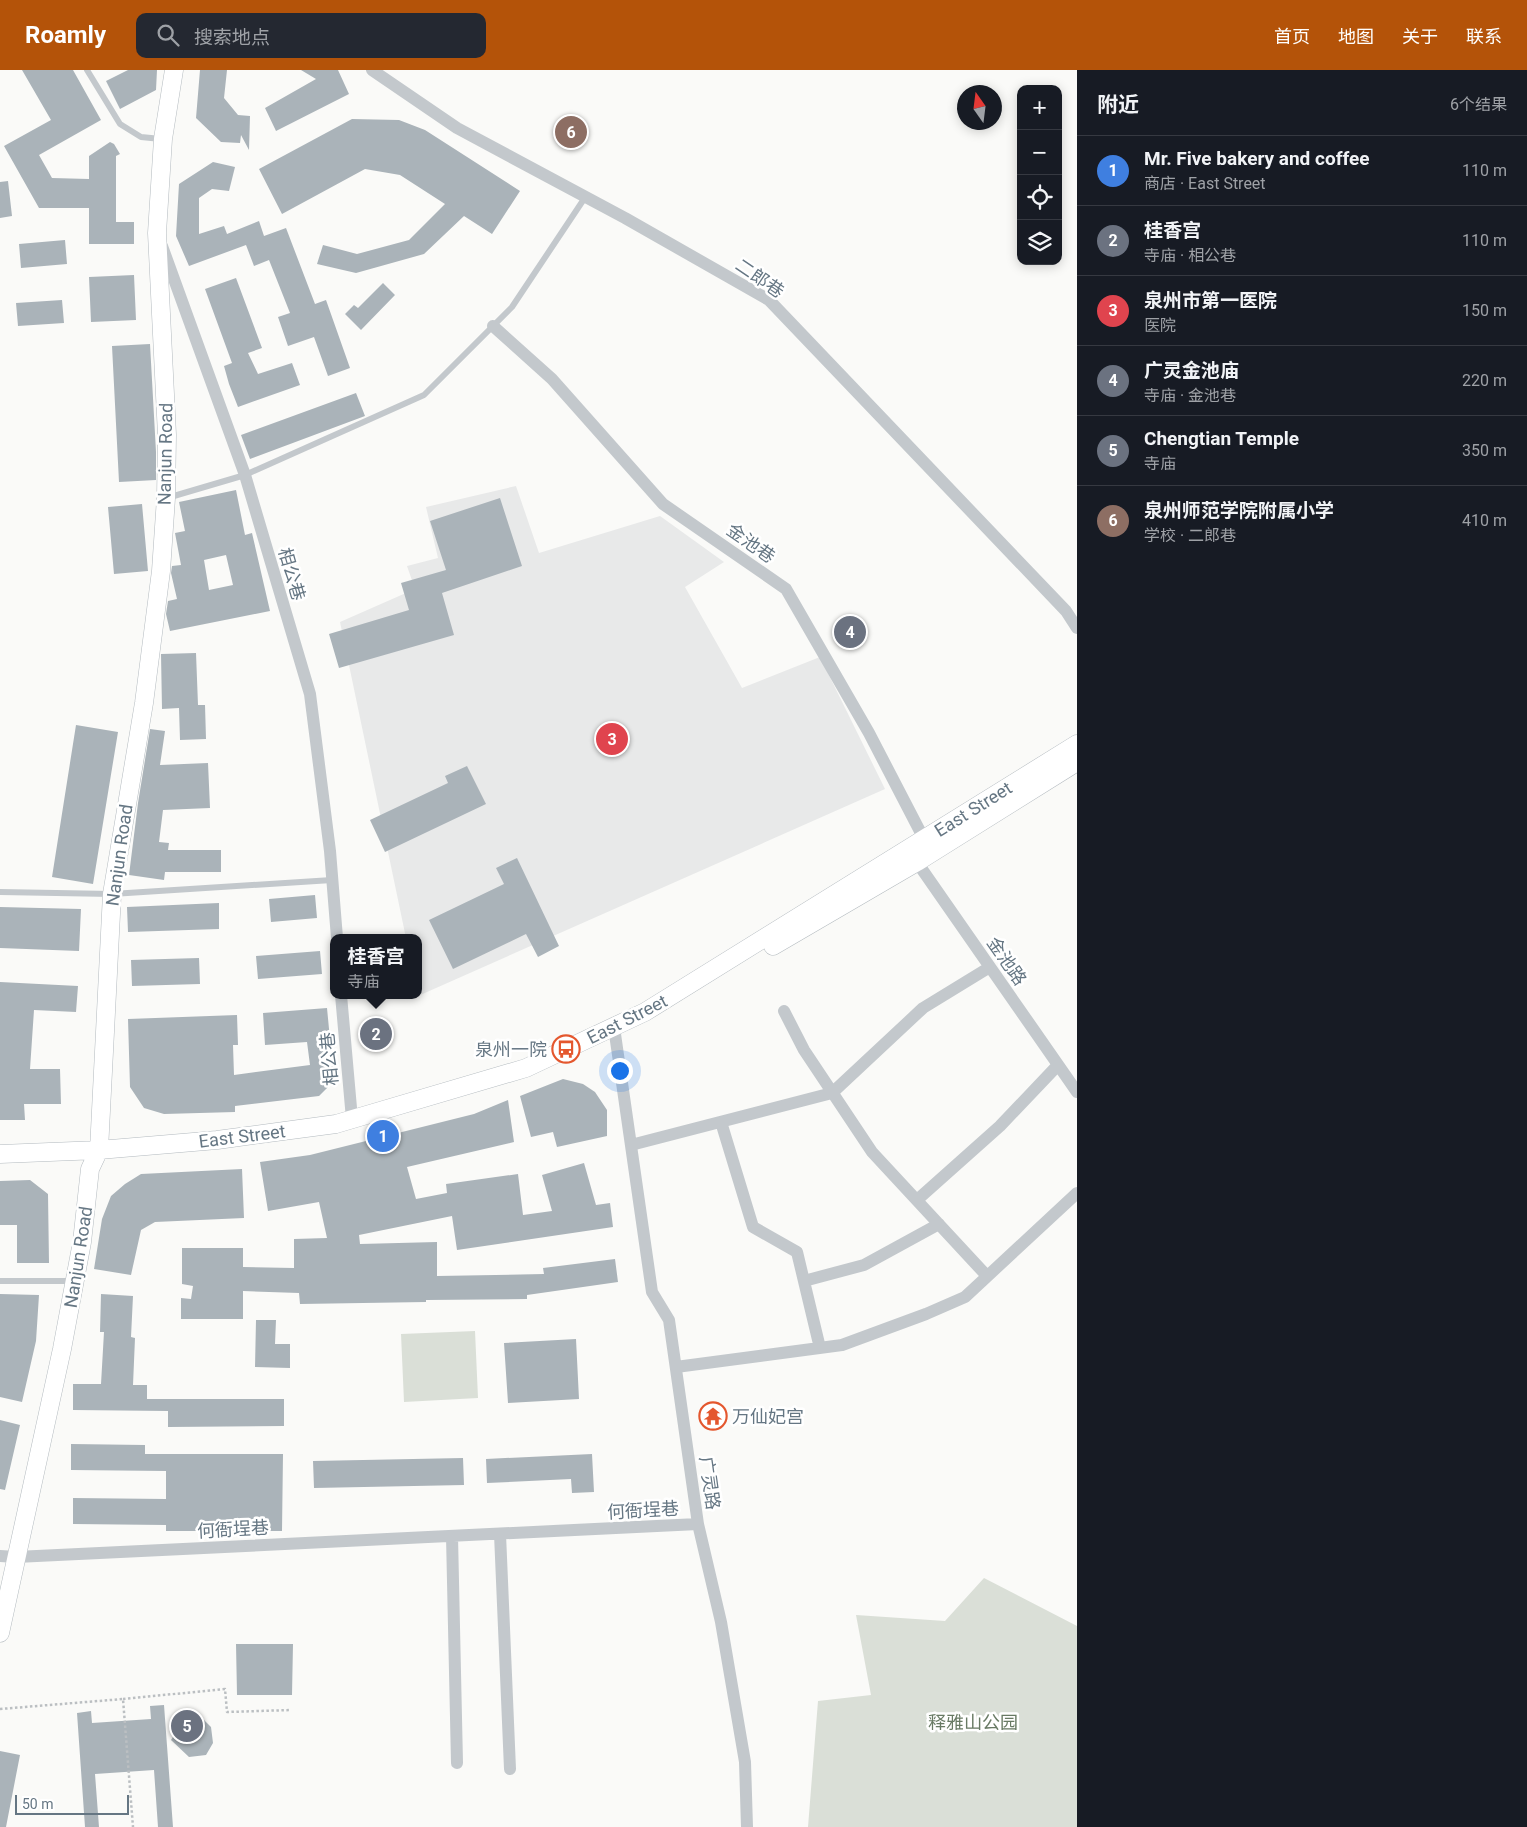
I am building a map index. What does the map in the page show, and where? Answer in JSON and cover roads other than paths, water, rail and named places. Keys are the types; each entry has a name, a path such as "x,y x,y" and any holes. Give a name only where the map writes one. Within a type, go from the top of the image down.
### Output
{"main road":[{"name":"Nanjun Road","path":"0,1634 8,1557 62,1349 82,1242 90,1169 97,1154 112,894 144,704 161,571 166,498 167,425 157,233 163,139 174,70"},
{"name":"East Street","path":"912,855 924,839 1077,744"},
{"name":"East Street","path":"0,1154 97,1154 252,1146 399,1118 552,1067 615,1033 645,1012 912,855 1077,762"},
{"name":"East Street","path":"97,1154 336,1124 526,1068 615,1033"}],"street":[{"name":"二郎巷","path":"372,70 458,128 586,196 769,300 864,402 1066,611 1077,628"},
{"name":"相公巷","path":"157,233 245,474 310,694 330,851 337,934"},
{"name":"金池巷","path":"493,326 552,380 663,504 786,589 869,733 924,839"},
{"name":"金池路","path":"912,855 1077,1092"},
{"path":"631,1145 832,1093 923,1008 990,967"},
{"name":"相公巷","path":"342,999 352,1119"},
{"path":"784,1011 804,1050 872,1152 987,1276"},
{"name":"广灵路","path":"615,1033 652,1292 669,1320 698,1524 721,1622 743,1753 747,1827"},
{"path":"917,1200 1000,1126 1058,1065"},
{"path":"721,1122 753,1227 797,1252 820,1348"},
{"path":"676,1367 842,1345 926,1314 964,1297 1077,1193"},
{"path":"804,1281 864,1265 939,1224"},
{"name":"何衙埕巷","path":"8,1557 698,1524"},
{"path":"500,1534 510,1769"},
{"path":"452,1536 457,1762"}],"lane":[{"path":"87,70 120,124 141,137 163,139"},
{"path":"166,498 245,474 424,395 512,307 586,196"},
{"path":"0,892 112,894 332,880"},
{"path":"0,1281 75,1281"}],"place":[{"name":"泉州师范学院附属小学","path":"571,132"},
{"name":"广灵金池庙","path":"850,632"},
{"name":"泉州市第一医院","path":"612,739"},
{"name":"桂香宫","path":"376,1034"},
{"name":"泉州一院","path":"566,1049"},
{"name":"Mr. Five bakery and coffee","path":"383,1136"},
{"name":"万仙妃宫","path":"713,1416"},
{"name":"Chengtian Temple","path":"187,1726"}],"park label":[{"name":"释雅山公园","path":"973,1722"}]}
